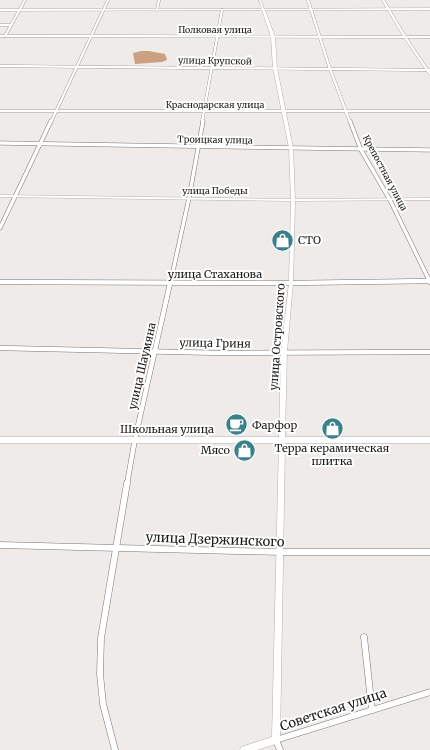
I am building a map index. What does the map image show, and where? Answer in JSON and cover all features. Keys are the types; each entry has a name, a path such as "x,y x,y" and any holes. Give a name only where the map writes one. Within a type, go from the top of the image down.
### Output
{"street":[{"path":"5,36 21,10 25,0"},
{"path":"0,228 57,111 108,0"},
{"path":"157,10 159,0"},
{"name":"улица Островского","path":"260,0 273,37 275,68 291,148 293,200 291,283 284,352 276,740 280,750"},
{"name":"Крепостная улица","path":"308,0 345,112 361,150 390,200 430,281"},
{"path":"383,0 405,37 429,70 430,74"},
{"path":"0,10 430,9"},
{"name":"улица Шаумяна","path":"114,750 103,704 100,674 101,638 135,439 189,198 222,10"},
{"path":"0,25 12,25"},
{"name":"Полковая улица","path":"0,36 430,37"},
{"name":"улица Крупской","path":"0,66 429,70"},
{"name":"Краснодарская улица","path":"0,111 430,111"},
{"name":"Троицкая улица","path":"0,143 430,150"},
{"name":"улица Победы","path":"0,196 293,200 430,199"},
{"name":"улица Стаханова","path":"0,282 291,283 430,281"},
{"name":"улица Гриня","path":"0,348 222,353 430,352"},
{"name":"Школьная улица","path":"0,440 430,440"},
{"name":"улица Дзержинского","path":"0,545 281,552 430,552"},
{"path":"364,637 372,710"},
{"name":"Советская улица","path":"244,750 430,692"}],"shaded area":[{"path":"141,51 165,54 167,60 162,62 135,64 133,53"}],"building":[{"name":"Терра керамическая плитка","path":"325,425 338,426 339,431 325,431"}],"place":[{"name":"СТО","path":"282,240"},
{"name":"Фарфор","path":"237,425"},
{"name":"Терра керамическая плитка","path":"332,428"},
{"name":"Мясо","path":"245,450"}]}
